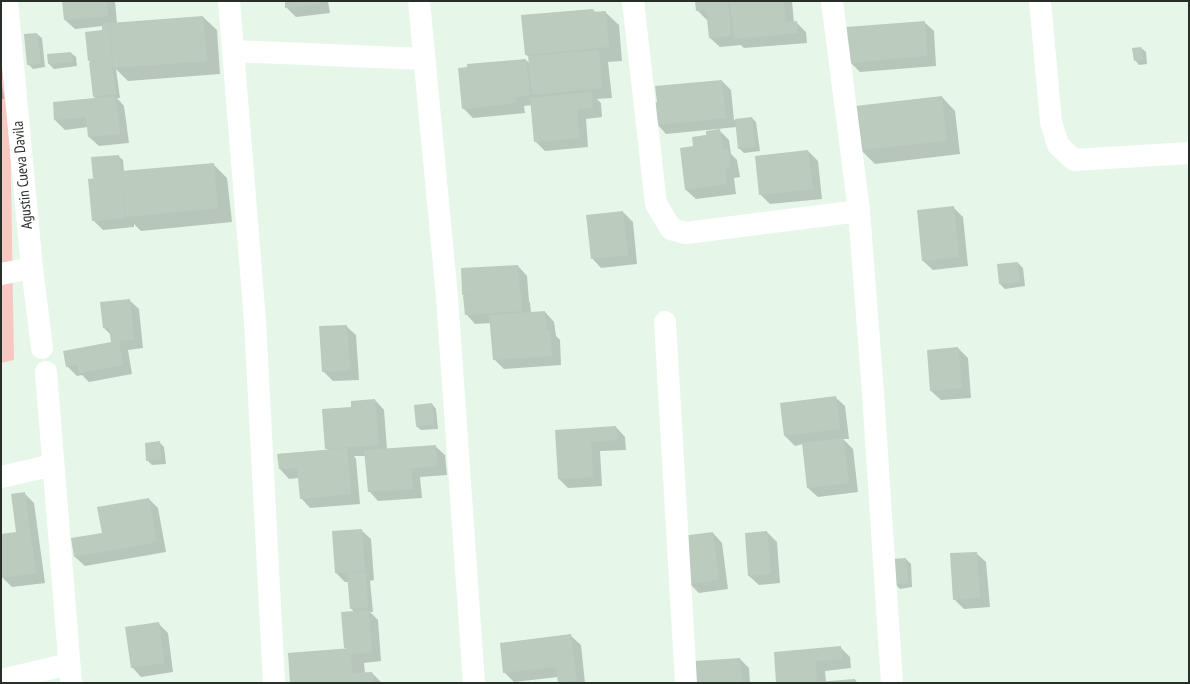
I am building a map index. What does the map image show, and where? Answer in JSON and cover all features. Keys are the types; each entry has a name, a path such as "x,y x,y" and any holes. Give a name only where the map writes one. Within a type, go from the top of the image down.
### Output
{"street":[{"name":"Agustin Cueva Davila","path":"6,1 32,268 42,348"},
{"path":"229,1 255,321 274,683"},
{"path":"418,1 447,297 474,683"},
{"path":"633,1 656,204 671,229 686,233 859,211"},
{"path":"832,1 859,211 872,378 892,683"},
{"path":"1040,1 1051,122 1058,145 1074,160 1189,153"},
{"path":"233,51 424,58"},
{"path":"1,274 32,268"},
{"path":"665,322 686,683"},
{"path":"1,680 70,674 46,372"},
{"path":"1,477 53,465"}],"shaded area":[{"path":"1,1 8,1 14,360 1,363"}],"building":[{"path":"62,1 107,1 108,16 64,20"},
{"path":"285,1 320,1 320,4 285,8"},
{"path":"695,1 728,1 731,36 709,38 706,9 696,11"},
{"path":"730,1 784,1 786,22 797,21 798,33 734,39"},
{"path":"593,9 593,12 606,11 609,47 525,55 521,15"},
{"path":"203,16 207,61 113,68 110,23"},
{"path":"925,21 927,56 849,63 846,27"},
{"path":"109,23 111,59 116,94 93,97 89,62 109,59 88,61 85,32 102,30 102,24"},
{"path":"37,33 41,63 27,65 24,34"},
{"path":"1141,47 1143,59 1134,61 1132,48"},
{"path":"599,50 602,88 532,95 528,56"},
{"path":"71,52 73,62 48,64 47,54"},
{"path":"526,59 530,95 515,97 516,103 462,109 458,68 467,67 467,64"},
{"path":"722,80 726,118 656,125 653,103 657,102 655,86"},
{"path":"591,92 593,108 577,109 579,138 534,142 530,98"},
{"path":"115,96 120,134 88,137 86,117 54,120 53,102"},
{"path":"942,96 947,141 860,150 855,106"},
{"path":"752,117 755,147 738,149 735,119"},
{"path":"720,129 723,150 728,149 731,168 725,168 727,184 685,190 680,148 693,146 692,137 706,135 706,131"},
{"path":"808,150 813,189 759,195 755,156"},
{"path":"119,155 121,171 214,163 218,208 126,217 121,175 125,218 92,221 88,179 115,176 93,178 91,157"},
{"path":"954,206 959,257 922,261 917,210"},
{"path":"623,211 628,255 591,259 586,215"},
{"path":"1018,262 1020,282 999,284 997,264"},
{"path":"518,265 522,311 465,315 463,296 481,294 462,295 461,268"},
{"path":"130,299 134,339 119,341 123,365 79,373 77,365 66,367 63,351 111,342 109,328 103,328 100,302"},
{"path":"545,311 547,330 550,330 552,356 493,360 489,315"},
{"path":"347,325 350,370 322,372 319,326"},
{"path":"958,347 962,388 930,391 927,350"},
{"path":"836,396 840,429 784,436 780,403"},
{"path":"375,399 379,445 325,449 322,409 351,407 351,401"},
{"path":"432,403 434,425 416,426 414,405"},
{"path":"616,426 617,440 591,442 593,477 558,479 555,430"},
{"path":"843,438 849,483 807,488 802,443"},
{"path":"160,441 161,459 146,461 145,443"},
{"path":"436,445 437,466 411,468 413,489 368,492 364,450"},
{"path":"347,448 351,494 300,499 297,468 279,469 277,454"},
{"path":"25,492 36,573 2,578 1,534 16,532 11,494"},
{"path":"149,498 157,542 74,557 71,538 102,533 97,507"},
{"path":"362,529 365,571 335,573 332,531"},
{"path":"767,531 771,574 748,576 745,533"},
{"path":"713,532 719,580 688,584 682,536"},
{"path":"977,552 980,598 953,600 950,553"},
{"path":"906,558 908,583 894,584 892,559"},
{"path":"366,572 368,607 350,609 347,573"},
{"path":"369,610 372,652 351,654 352,673 372,672 373,683 290,683 288,653 351,648 344,648 341,612"},
{"path":"159,622 164,663 131,668 125,627"},
{"path":"571,634 577,681 558,683 556,667 503,673 500,643"},
{"path":"841,646 842,659 815,661 817,681 811,683 776,683 774,652"},
{"path":"740,658 742,683 696,683 695,661"},
{"path":"855,679 856,683 816,682"}]}
